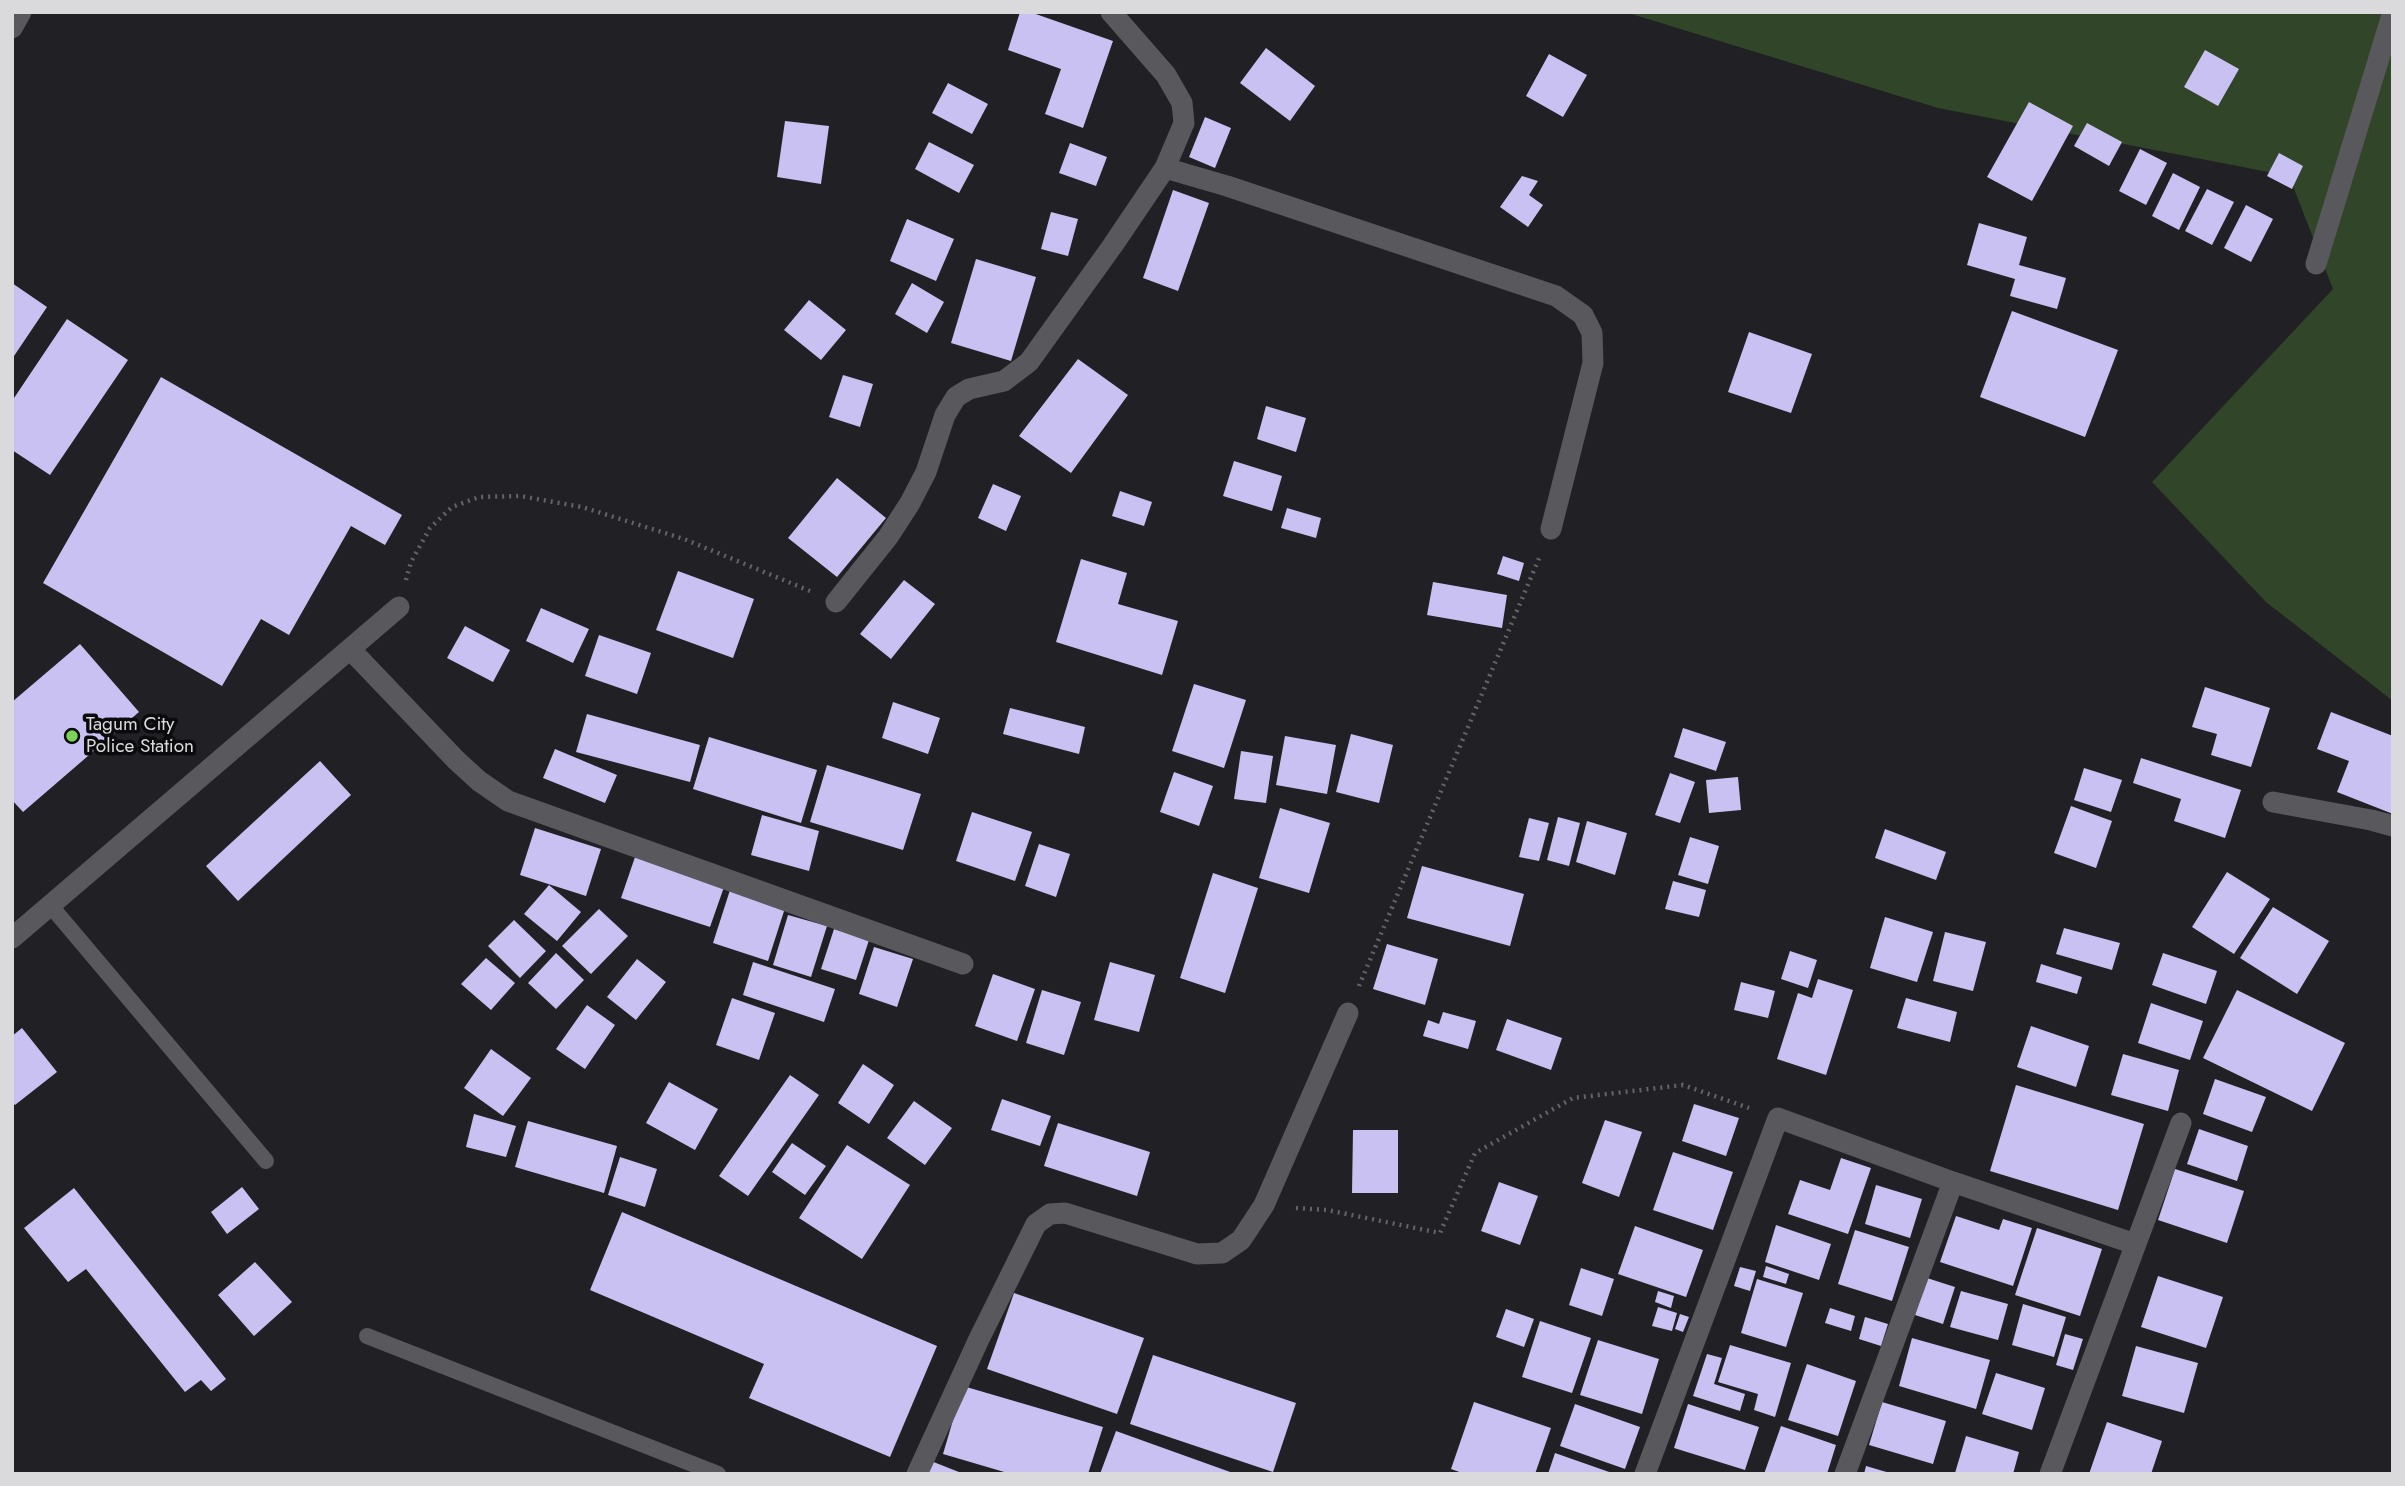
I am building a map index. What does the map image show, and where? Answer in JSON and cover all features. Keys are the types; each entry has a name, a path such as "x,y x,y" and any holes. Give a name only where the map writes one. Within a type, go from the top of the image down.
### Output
{"street":[{"path":"12,28 21,12"},
{"path":"836,602 888,537 910,503 926,472 945,415 956,397 969,389 1004,381 1029,362 1165,168 1184,123 1182,103 1166,75 1111,12"},
{"path":"2316,264 2393,12"},
{"path":"1165,168 1227,186 1556,296 1583,315 1592,333 1592,363 1551,529"},
{"path":"12,938 399,607"},
{"path":"349,649 456,760 479,781 508,801 963,964"},
{"path":"2273,802 2393,826"},
{"path":"917,1474 1036,1224 1051,1214 1065,1213 1197,1254 1223,1253 1241,1240 1264,1205 1348,1013"},
{"path":"1645,1474 1778,1118 1953,1182 2135,1244"},
{"path":"2050,1474 2181,1123"},
{"path":"1845,1474 1953,1182"}],"lane":[{"path":"50,905 266,1161"},
{"path":"366,1336 718,1474"}],"path":[{"path":"399,607 411,562 430,528 452,507 479,497 520,496 582,507 684,539 836,602"},
{"path":"1348,1013 1551,529"},
{"path":"1264,1205 1327,1210 1440,1233 1475,1153 1573,1098 1683,1085 1778,1118"}],"green space":[{"path":"1625,12 2393,12 2393,701 2266,602 2152,482 2333,289 2289,176 1938,108"}],"building":[{"path":"1020,12 1030,12 1113,41 1083,128 1045,114 1061,69 1008,50"},
{"path":"1266,48 1315,86 1290,121 1240,83"},
{"path":"2205,50 2239,69 2218,106 2184,87"},
{"path":"1549,54 1587,75 1563,117 1526,96"},
{"path":"948,83 988,104 972,134 932,113"},
{"path":"2029,102 2073,126 2032,201 1987,177"},
{"path":"1205,117 1231,128 1215,168 1189,157"},
{"path":"785,121 829,126 821,184 777,177"},
{"path":"2087,123 2122,142 2109,166 2074,146"},
{"path":"929,142 974,165 959,193 915,169"},
{"path":"1070,143 1107,157 1096,186 1059,173"},
{"path":"2140,149 2167,163 2146,205 2119,191"},
{"path":"2279,153 2303,166 2292,189 2267,176"},
{"path":"2173,173 2200,187 2179,230 2152,216"},
{"path":"1522,176 1538,181 1529,195 1543,205 1528,227 1500,207"},
{"path":"2207,189 2234,202 2212,245 2185,231"},
{"path":"1173,190 1209,203 1178,291 1143,278"},
{"path":"2246,205 2273,219 2251,262 2224,248"},
{"path":"1051,212 1078,219 1068,256 1041,249"},
{"path":"907,219 954,239 936,281 890,261"},
{"path":"1979,223 2027,237 2019,265 2066,278 2057,309 2010,296 2015,279 1967,265"},
{"path":"976,259 1036,277 1011,361 951,343"},
{"path":"12,283 47,307 12,359"},
{"path":"912,283 944,302 927,333 895,314"},
{"path":"809,300 846,330 821,360 784,330"},
{"path":"2012,311 2118,350 2085,437 1980,397"},
{"path":"67,319 128,360 50,475 12,450 12,401"},
{"path":"1749,332 1812,354 1791,413 1728,392"},
{"path":"1078,359 1128,395 1071,473 1019,436"},
{"path":"843,375 873,384 860,427 829,417"},
{"path":"161,377 402,515 385,545 351,526 289,635 261,619 222,686 43,583"},
{"path":"1266,406 1306,418 1296,452 1257,439"},
{"path":"1234,461 1282,476 1272,511 1223,496"},
{"path":"837,478 886,518 837,577 788,538"},
{"path":"993,484 1021,496 1006,531 978,518"},
{"path":"1120,491 1152,502 1144,526 1112,516"},
{"path":"1287,508 1321,518 1316,538 1281,528"},
{"path":"1503,556 1524,563 1519,581 1497,574"},
{"path":"1081,559 1127,573 1118,604 1178,621 1162,675 1056,642"},
{"path":"678,571 754,599 733,658 656,630"},
{"path":"904,580 935,604 891,659 860,634"},
{"path":"1433,582 1507,595 1502,628 1427,615"},
{"path":"541,608 589,629 573,663 526,641"},
{"path":"465,626 510,650 493,682 447,658"},
{"path":"599,635 651,653 637,694 585,676"},
{"path":"80,644 139,712 23,812 12,800 12,702"},
{"path":"1194,684 1246,700 1224,768 1172,751"},
{"path":"2205,687 2270,708 2251,767 2211,755 2217,734 2192,727"},
{"path":"893,702 940,718 928,754 882,738"},
{"path":"1010,708 1085,727 1079,754 1003,734"},
{"path":"2331,712 2393,736 2393,814 2337,792 2349,761 2317,749"},
{"path":"587,714 700,745 690,782 576,752"},
{"path":"1683,728 1726,742 1716,771 1674,757"},
{"path":"1351,734 1393,745 1379,803 1336,792"},
{"path":"1285,736 1336,745 1327,794 1276,785"},
{"path":"709,737 817,770 801,823 693,789"},
{"path":"555,749 617,775 605,803 543,778"},
{"path":"1241,751 1273,756 1266,803 1234,799"},
{"path":"2141,758 2241,790 2225,838 2174,821 2181,799 2133,783"},
{"path":"320,761 351,795 238,901 206,866"},
{"path":"827,765 921,794 903,850 810,822"},
{"path":"2084,768 2122,780 2111,812 2074,800"},
{"path":"1174,772 1213,786 1199,826 1160,812"},
{"path":"1670,773 1695,782 1680,823 1655,815"},
{"path":"1738,777 1741,810 1709,813 1706,780"},
{"path":"2071,806 2112,821 2096,868 2054,853"},
{"path":"1280,808 1330,823 1309,893 1259,878"},
{"path":"972,812 1032,832 1015,881 956,861"},
{"path":"762,815 819,831 809,871 751,855"},
{"path":"1558,817 1580,823 1569,866 1547,860"},
{"path":"1529,818 1549,823 1539,861 1519,857"},
{"path":"1587,821 1627,833 1615,875 1576,862"},
{"path":"535,828 601,849 586,896 520,875"},
{"path":"1885,829 1946,852 1936,880 1875,858"},
{"path":"1690,837 1719,846 1708,884 1678,875"},
{"path":"1039,844 1070,854 1056,897 1025,886"},
{"path":"635,857 724,887 710,927 621,898"},
{"path":"1422,866 1524,894 1510,946 1407,918"},
{"path":"2227,872 2270,899 2234,954 2192,927"},
{"path":"1213,873 1258,888 1225,993 1180,978"},
{"path":"1673,881 1706,890 1699,917 1665,909"},
{"path":"549,885 581,912 557,941 524,914"},
{"path":"730,890 785,908 768,961 713,943"},
{"path":"2273,907 2329,941 2297,994 2240,958"},
{"path":"599,909 628,936 591,974 562,946"},
{"path":"788,915 827,926 811,977 773,965"},
{"path":"1885,917 1933,932 1917,982 1870,968"},
{"path":"514,920 546,951 520,978 488,946"},
{"path":"2064,928 2120,943 2112,970 2056,954"},
{"path":"834,929 869,940 856,980 821,969"},
{"path":"1945,932 1986,942 1973,991 1933,981"},
{"path":"1387,944 1438,959 1425,1005 1373,989"},
{"path":"874,947 913,959 897,1007 859,994"},
{"path":"1790,951 1817,960 1808,988 1781,979"},
{"path":"556,953 584,980 556,1009 528,983"},
{"path":"2163,953 2217,971 2206,1004 2152,985"},
{"path":"486,958 515,983 491,1010 461,984"},
{"path":"637,959 666,982 636,1020 607,997"},
{"path":"753,962 835,989 824,1022 743,995"},
{"path":"1110,962 1155,975 1139,1032 1094,1020"},
{"path":"2041,964 2082,977 2077,994 2036,982"},
{"path":"993,974 1035,989 1017,1041 975,1026"},
{"path":"1818,979 1853,990 1826,1075 1777,1059 1798,993 1812,998"},
{"path":"1741,982 1775,991 1768,1018 1734,1010"},
{"path":"1042,990 1081,1002 1064,1055 1026,1043"},
{"path":"2237,990 2345,1043 2312,1111 2203,1058"},
{"path":"732,998 775,1013 759,1060 716,1045"},
{"path":"1906,998 1957,1012 1950,1042 1897,1028"},
{"path":"2151,1003 2203,1021 2190,1060 2138,1043"},
{"path":"587,1005 615,1025 585,1069 556,1049"},
{"path":"1443,1012 1476,1021 1468,1049 1423,1036 1428,1020 1439,1024"},
{"path":"1507,1019 1562,1038 1551,1070 1496,1050"},
{"path":"2031,1026 2089,1046 2076,1087 2017,1067"},
{"path":"22,1028 57,1072 15,1105 12,1102 12,1036"},
{"path":"491,1049 531,1078 503,1116 464,1088"},
{"path":"2123,1054 2179,1070 2168,1111 2111,1095"},
{"path":"863,1064 894,1085 869,1124 838,1103"},
{"path":"790,1075 819,1095 748,1196 719,1176"},
{"path":"2215,1079 2266,1097 2252,1132 2203,1114"},
{"path":"669,1082 718,1109 695,1150 646,1123"},
{"path":"2016,1085 2144,1124 2118,1210 1990,1171"},
{"path":"1002,1099 1051,1116 1040,1146 991,1130"},
{"path":"914,1101 952,1128 925,1165 887,1138"},
{"path":"1694,1104 1739,1118 1726,1156 1682,1141"},
{"path":"474,1114 516,1126 506,1157 466,1147"},
{"path":"1605,1120 1642,1132 1619,1197 1582,1183"},
{"path":"528,1121 617,1146 604,1193 515,1167"},
{"path":"1058,1123 1150,1152 1137,1196 1044,1166"},
{"path":"2199,1129 2248,1146 2237,1181 2187,1164"},
{"path":"1353,1130 1398,1130 1398,1193 1352,1193"},
{"path":"792,1143 826,1166 805,1195 772,1172"},
{"path":"847,1145 910,1185 862,1259 799,1218"},
{"path":"1673,1152 1733,1172 1713,1230 1653,1210"},
{"path":"620,1157 657,1169 645,1207 608,1195"},
{"path":"1841,1158 1871,1168 1848,1234 1788,1214 1800,1180 1830,1190"},
{"path":"2175,1169 2244,1191 2227,1243 2158,1220"},
{"path":"1499,1182 1538,1196 1520,1245 1481,1231"},
{"path":"1876,1185 1922,1199 1910,1238 1865,1224"},
{"path":"242,1187 259,1209 227,1234 211,1212"},
{"path":"74,1188 226,1379 211,1391 201,1380 185,1392 86,1269 68,1282 24,1228"},
{"path":"622,1212 937,1346 890,1457 749,1398 764,1364 590,1290"},
{"path":"1956,1216 1999,1230 2003,1219 2032,1228 2013,1286 1940,1262"},
{"path":"1776,1225 1831,1244 1819,1280 1765,1262"},
{"path":"1635,1226 1703,1250 1686,1297 1618,1274"},
{"path":"2037,1228 2102,1249 2080,1316 2015,1295"},
{"path":"1855,1230 1909,1247 1892,1301 1838,1284"},
{"path":"255,1262 292,1302 254,1336 218,1295"},
{"path":"1766,1266 1789,1274 1786,1284 1763,1277"},
{"path":"1740,1267 1756,1271 1750,1291 1734,1286"},
{"path":"1581,1268 1614,1279 1602,1316 1569,1305"},
{"path":"2158,1276 2223,1297 2206,1348 2141,1327"},
{"path":"1927,1278 1955,1287 1943,1324 1915,1315"},
{"path":"1757,1279 1803,1293 1786,1347 1741,1333"},
{"path":"1658,1291 1674,1296 1671,1308 1655,1302"},
{"path":"1961,1291 2008,1304 1998,1340 1950,1327"},
{"path":"1014,1293 1144,1338 1117,1414 987,1369"},
{"path":"2023,1304 2066,1317 2054,1357 2012,1345"},
{"path":"1658,1307 1677,1313 1672,1331 1652,1326"},
{"path":"1830,1308 1855,1316 1851,1331 1825,1323"},
{"path":"1506,1309 1534,1319 1524,1347 1496,1337"},
{"path":"1680,1314 1689,1317 1683,1332 1675,1329"},
{"path":"1865,1317 1888,1324 1881,1346 1859,1339"},
{"path":"1540,1321 1591,1338 1572,1393 1522,1377"},
{"path":"2065,1334 2083,1339 2073,1370 2056,1365"},
{"path":"1912,1338 1990,1360 1976,1409 1899,1386"},
{"path":"1598,1340 1659,1359 1642,1414 1580,1395"},
{"path":"1730,1345 1791,1363 1775,1417 1754,1410 1758,1394 1718,1382"},
{"path":"2136,1346 2198,1363 2184,1413 2122,1396"},
{"path":"1707,1354 1722,1358 1714,1384 1745,1394 1740,1411 1693,1396"},
{"path":"1153,1355 1296,1403 1273,1472 1130,1424"},
{"path":"1807,1364 1856,1381 1838,1436 1788,1420"},
{"path":"1996,1373 2045,1388 2032,1430 1982,1414"},
{"path":"963,1386 1103,1427 1088,1474 1011,1474 943,1454"},
{"path":"1474,1402 1551,1428 1535,1474 1465,1474 1451,1469"},
{"path":"1882,1402 1946,1421 1933,1464 1869,1445"},
{"path":"1575,1404 1640,1427 1625,1469 1560,1446"},
{"path":"1688,1404 1759,1427 1745,1470 1674,1448"},
{"path":"2107,1422 2162,1441 2151,1474 2089,1474"},
{"path":"1781,1426 1836,1445 1827,1474 1764,1474"},
{"path":"1116,1431 1233,1473 1233,1474 1100,1474"},
{"path":"1966,1436 2019,1452 2013,1474 1955,1473"},
{"path":"1555,1453 1612,1473 1612,1474 1548,1474"},
{"path":"931,1461 964,1474 926,1474"},
{"path":"1866,1466 1890,1473 1890,1474 1864,1474"}],"place":[{"name":"Tagum City Police Station","path":"72,736"}]}
